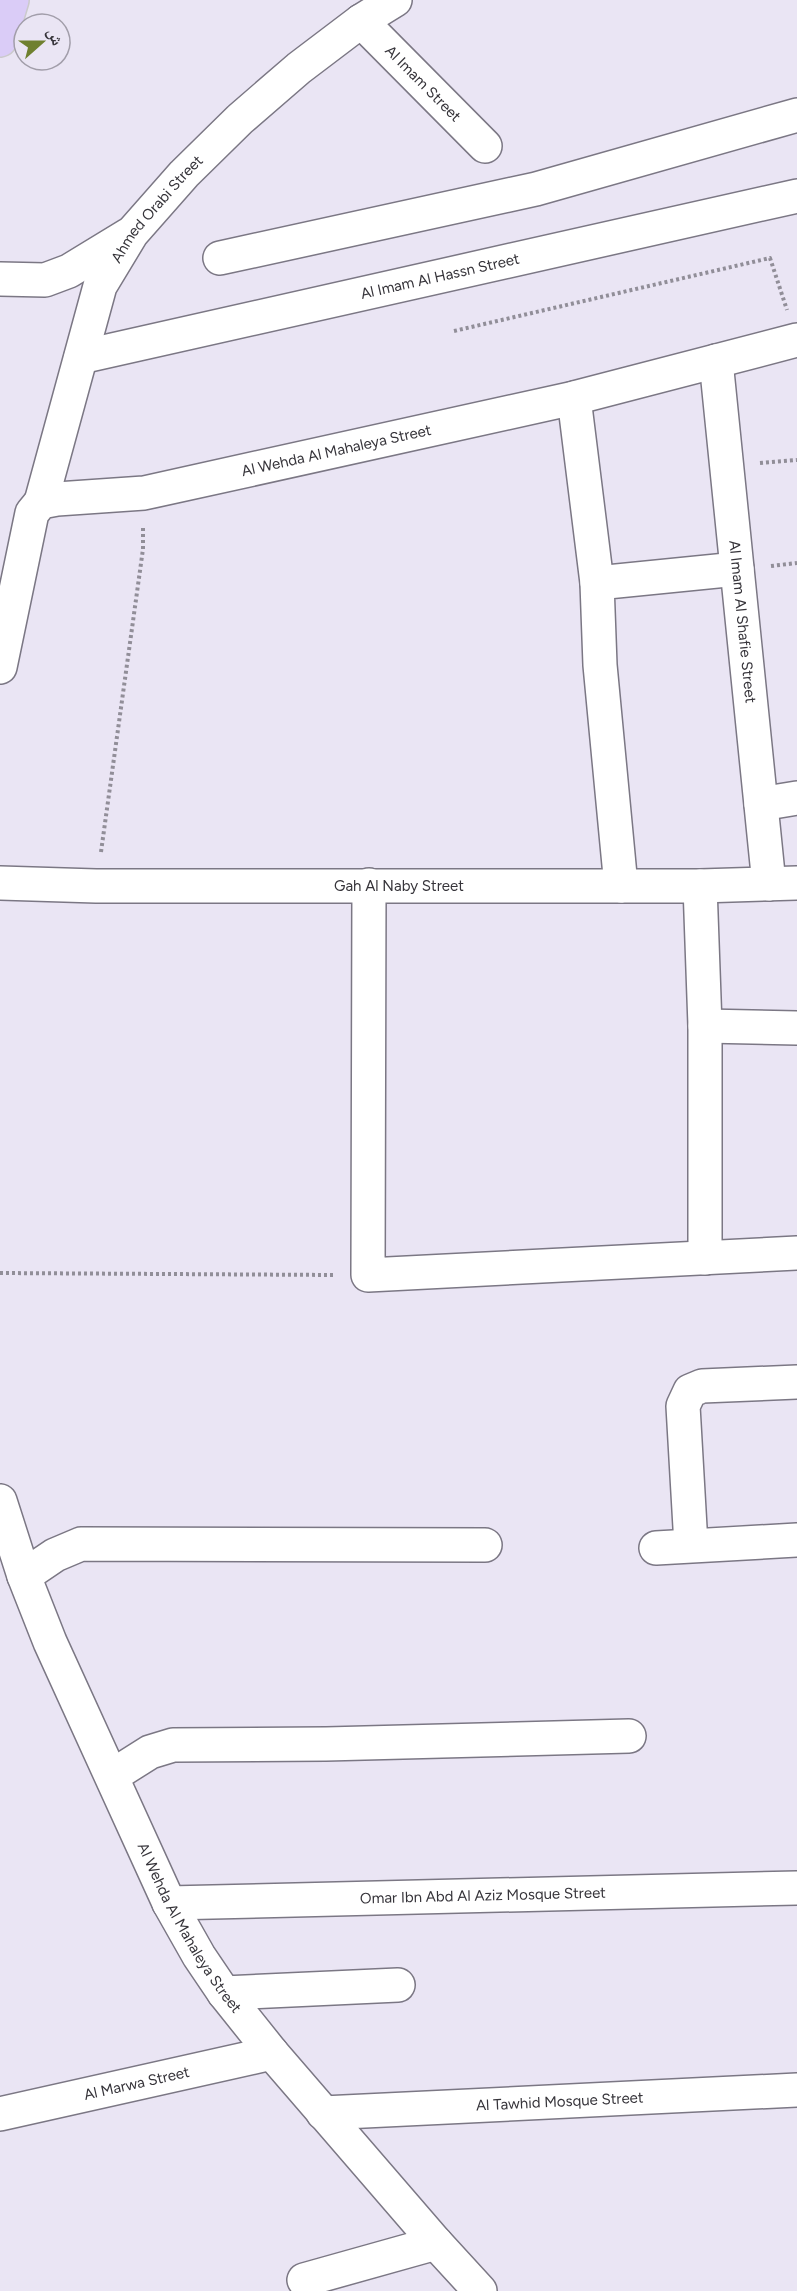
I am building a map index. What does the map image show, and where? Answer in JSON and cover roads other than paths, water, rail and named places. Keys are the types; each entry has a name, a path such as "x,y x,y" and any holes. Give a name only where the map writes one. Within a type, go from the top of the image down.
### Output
{"highway":[{"path":"0,40 12,0"}],"street":[{"name":"Ahmed Orabi Street","path":"41,502 100,286 132,233 184,174 240,119 299,68 362,21 395,0"},
{"name":"Al Imam Street","path":"362,21 485,146"},
{"path":"220,258 536,189 797,115"},
{"name":"Al Imam Al Hassn Street","path":"81,357 797,196"},
{"path":"0,279 45,280 69,271 132,233"},
{"name":"Al Wehda Al Mahaleya Street","path":"41,502 144,493 574,398 797,340"},
{"name":"Al Imam Al Shafie Street","path":"716,361 761,804 783,883"},
{"path":"574,398 597,584 600,665 621,886"},
{"path":"0,667 32,513 41,502"},
{"path":"597,584 737,569"},
{"path":"761,804 797,798"},
{"name":"Gah Al Naby Street","path":"0,883 96,886 700,886 783,883"},
{"path":"369,885 368,1275 797,1253"},
{"path":"700,886 705,1026 705,1258"},
{"path":"705,1026 797,1028"},
{"path":"691,1545 683,1406 690,1391 702,1386 797,1382"},
{"name":"Al Wehda Al Mahaleya Street","path":"0,1501 24,1576 50,1642 169,1903 199,1956 224,1993 272,2053 435,2243 480,2291"},
{"path":"656,1548 797,1540"},
{"path":"24,1576 55,1555 81,1544 484,1545"},
{"path":"112,1776 150,1752 173,1745 326,1744 629,1736"},
{"name":"Omar Ibn Abd Al Aziz Mosque Street","path":"169,1903 797,1888"},
{"path":"224,1993 398,1984"},
{"name":"Al Marwa Street","path":"0,2114 272,2053"},
{"name":"Al Tawhid Mosque Street","path":"323,2113 797,2090"},
{"path":"304,2280 435,2243"}]}
